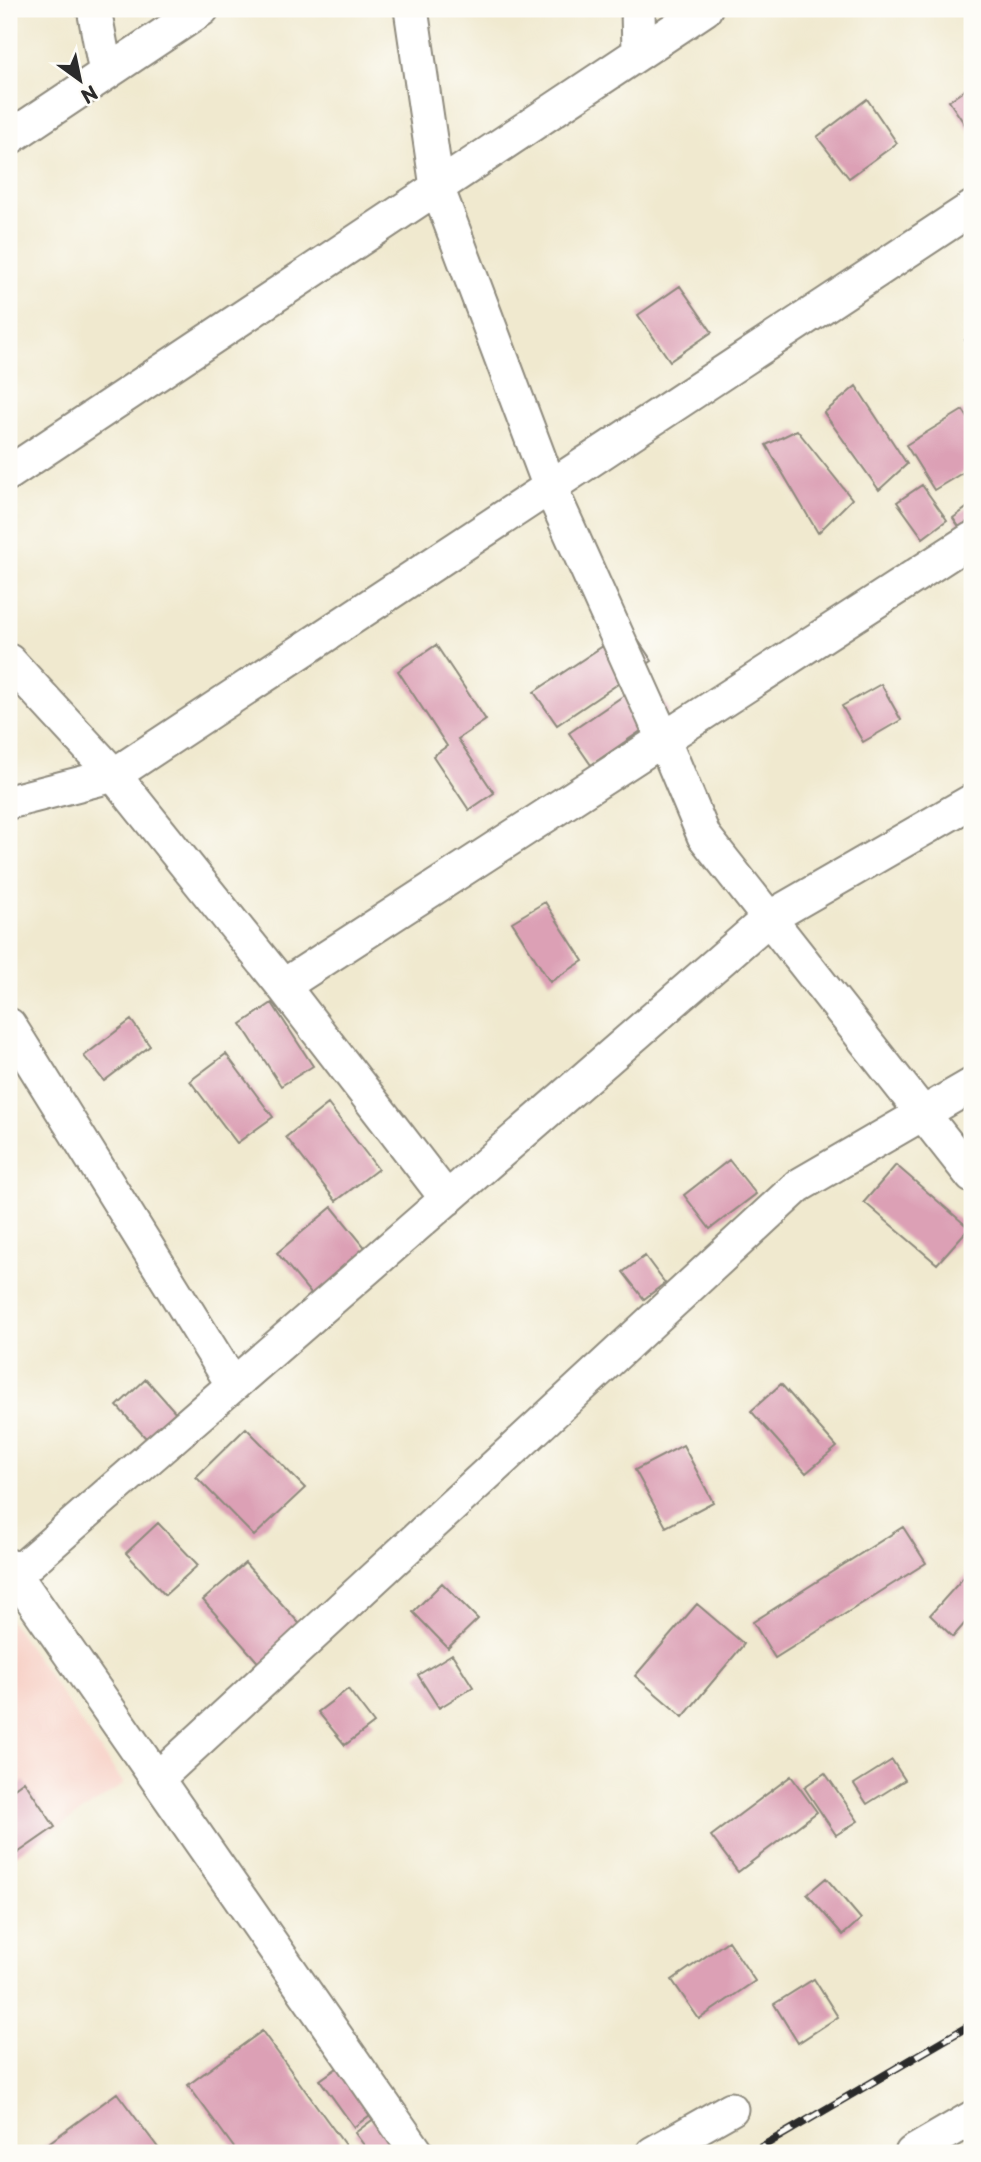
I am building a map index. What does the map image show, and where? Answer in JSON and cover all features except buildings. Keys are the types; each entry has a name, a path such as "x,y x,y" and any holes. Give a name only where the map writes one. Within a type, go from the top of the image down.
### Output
{"street":[{"path":"94,9 106,73"},
{"path":"9,138 202,9"},
{"path":"411,9 437,187 551,486 704,836 972,1176"},
{"path":"638,9 639,53"},
{"path":"9,473 705,9"},
{"path":"9,802 114,775 972,208"},
{"path":"283,986 972,539"},
{"path":"9,661 114,775 283,986 447,1199"},
{"path":"417,2153 12,1570 233,1385 769,918 972,801"},
{"path":"9,1025 233,1385"},
{"path":"158,1778 798,1186 972,1085"},
{"path":"653,2153 731,2109"},
{"path":"912,2153 972,2118"}],"shaded area":[{"path":"9,1619 124,1784 9,1860"}],"railway":[{"path":"751,2153 972,2024"}]}
